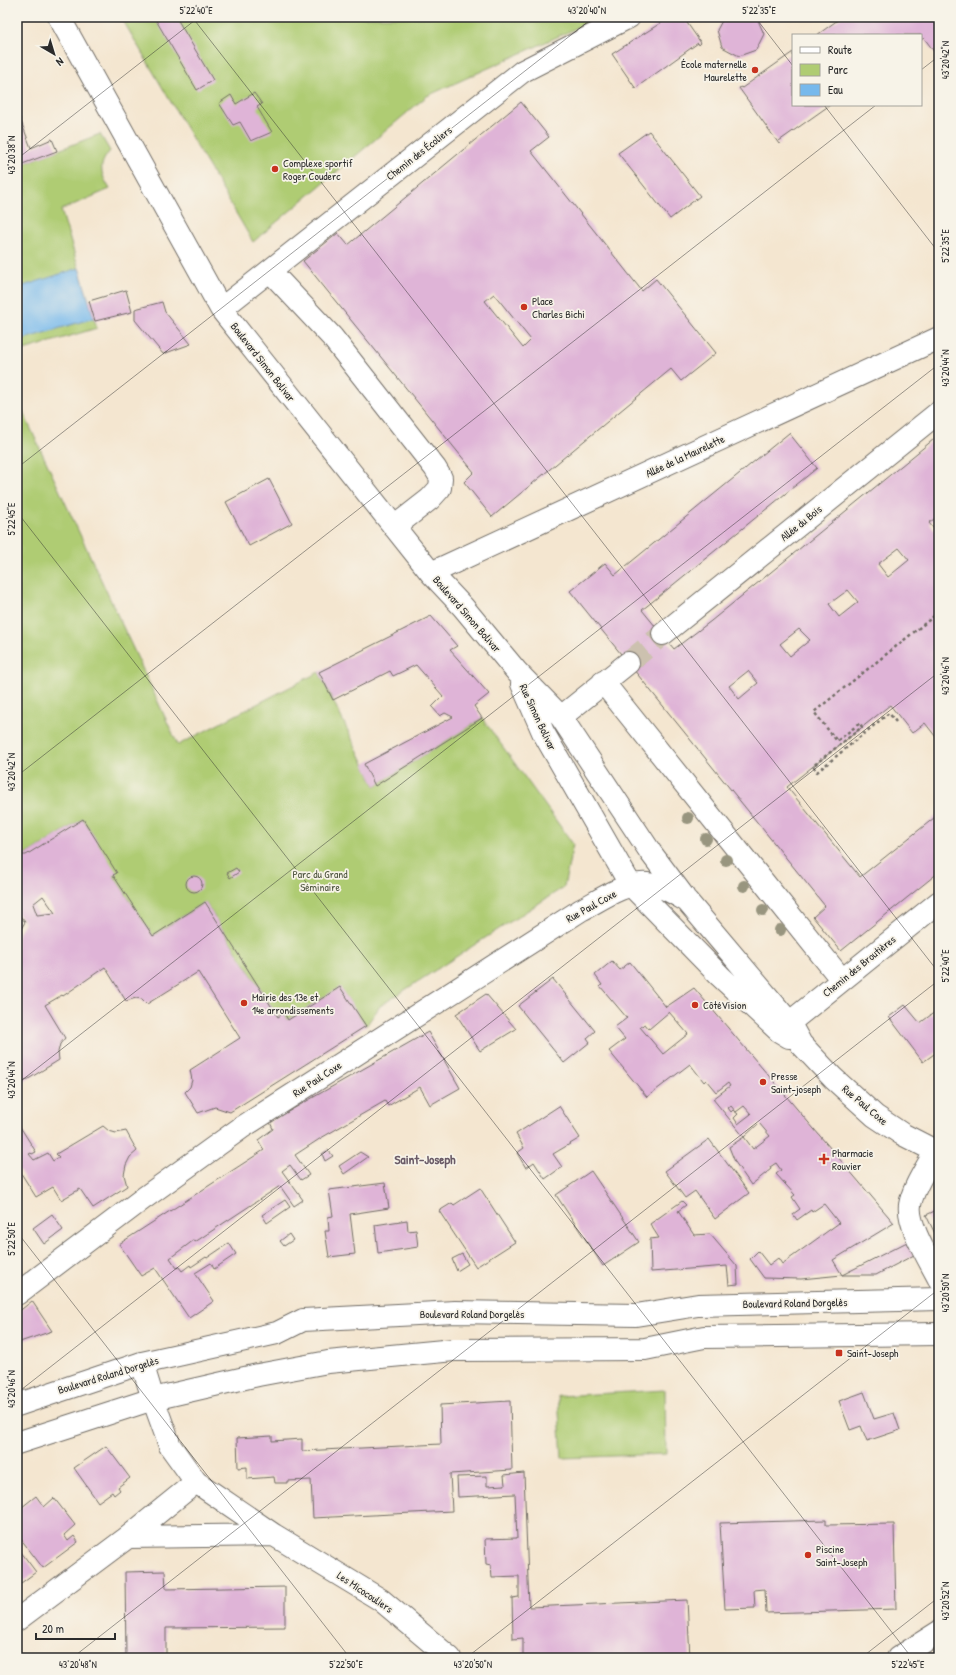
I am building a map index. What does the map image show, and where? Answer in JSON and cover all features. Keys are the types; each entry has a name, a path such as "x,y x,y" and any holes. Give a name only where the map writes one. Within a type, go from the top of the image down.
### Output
{"street":[{"name":"Boulevard Simon Bolivar","path":"59,17 221,309 431,573 463,607 517,672"},
{"name":"Chemin des Écoliers","path":"221,309 523,71 629,17"},
{"path":"270,271 332,337 435,468 440,478 440,488 430,499 394,527"},
{"name":"Allée de la Maurelette","path":"431,573 939,338"},
{"name":"Allée du Bois","path":"663,634 939,412"},
{"path":"561,717 628,663"},
{"name":"Rue Simon Bolivar","path":"517,672 561,717 651,853 687,901"},
{"name":"Rue Simon Bolivar","path":"517,672 543,732 630,884"},
{"path":"603,682 842,980"},
{"name":"Rue Paul Coxe","path":"630,884 720,976 784,1027 833,1078 875,1116 902,1134 938,1151"},
{"name":"Rue Paul Coxe","path":"17,1294 144,1198 241,1128 581,910 630,884 648,884 668,890 687,901 784,1027"},
{"name":"Chemin des Broutières","path":"784,1027 939,902"},
{"path":"938,1151 916,1188 910,1206 912,1226 939,1279"},
{"name":"Boulevard Roland Dorgelès","path":"17,1405 142,1363 277,1334 303,1320 455,1312 636,1315 698,1305 939,1299"},
{"path":"17,1443 153,1399 258,1375 328,1362 454,1350 645,1349 704,1337 939,1334"},
{"name":"Les Micocouliers","path":"142,1363 170,1446 196,1482 274,1535 381,1600 450,1658"},
{"path":"17,1620 128,1537 196,1482"},
{"path":"128,1537 274,1535"},
{"path":"898,1658 939,1632"}],"path":[{"path":"896,722 889,713 817,772 813,766 862,727 860,723 837,741 814,712 939,612"}],"green space":[{"name":"Complexe sportif Roger Couderc","path":"121,17 601,17 427,96 253,242"},
{"path":"100,134 110,151 102,165 102,174 110,189 61,210 97,328 17,352 17,166"},
{"name":"Parc du Grand Séminaire","path":"17,399 178,745 319,672 375,786 482,718 573,844 564,887 380,1006 366,1026 340,988 288,1020 284,1013 278,1017 205,902 153,936 113,875 116,873 83,819 26,855 17,855"},
{"path":"665,1390 666,1454 562,1458 558,1396"}],"water":[{"path":"79,268 94,318 17,341 17,288"}],"building":[{"path":"154,17 176,17 213,80 197,90"},
{"path":"670,17 683,17 701,43 699,45 698,43 636,89 612,54"},
{"path":"724,17 757,18 764,34 756,50 739,56 722,47 717,30"},
{"path":"842,17 939,17 939,58 924,38 922,39 922,34 818,34"},
{"path":"792,53 792,106 829,106 779,141 781,143 779,144 739,88 742,88"},
{"path":"254,93 262,104 257,107 272,132 251,141 240,122 233,125 219,103 231,95 236,104"},
{"path":"521,102 549,137 531,151 642,291 656,279 716,353 681,381 671,369 492,517 464,482 474,472 303,261 338,233 348,245","holes":["494,294 531,340 523,348 485,301"]},
{"path":"17,113 31,148 52,139 57,151 17,166"},
{"path":"649,131 700,196 670,219 618,153"},
{"path":"126,290 132,312 95,321 89,301"},
{"path":"162,302 165,312 191,344 163,354 135,320 135,309"},
{"path":"789,433 817,468 642,610 674,649 711,621 939,435 939,515 929,523 939,535 939,741 925,723 912,733 890,705 787,787 860,877 939,814 939,872 841,951 813,917 825,906 570,591 605,563 615,575","holes":["899,548 909,560 888,577 878,564","848,590 858,602 839,617 829,604","799,629 810,640 790,656 780,644","748,671 758,683 739,699 729,686"]},
{"path":"269,479 292,523 249,546 226,502"},
{"path":"431,616 457,646 450,650 489,694 474,706 482,718 375,786 364,764 453,717 445,713 440,716 432,707 443,696 416,665 393,676 390,671 333,700 319,672"},
{"name":"Mairie des 13e et 14e arrondissements","path":"83,819 117,873 113,875 153,936 205,902 278,1017 284,1013 288,1020 340,987 366,1026 230,1112 215,1107 198,1113 185,1092 190,1087 192,1080 190,1070 240,1038 198,972 147,1004 142,999 136,998 126,1001 105,967 63,996 62,995 45,1005 65,1038 60,1044 58,1052 59,1060 17,1086 17,936 25,922 17,912 17,855 26,855","holes":["43,896 55,913 37,915 33,904"]},
{"path":"236,868 239,872 230,878 227,873"},
{"path":"194,876 200,878 202,884 200,890 194,892 188,890 186,884 188,878"},
{"path":"612,961 620,970 630,962 666,1007 694,988 894,1223 833,1260 842,1275 801,1279 764,1278 750,1259 758,1251 769,1265 778,1258 782,1264 839,1223 824,1204 812,1212 811,1210 797,1220 793,1214 800,1209 792,1197 795,1195 776,1174 781,1170 776,1163 770,1167 771,1169 751,1185 735,1162 729,1147 744,1137 713,1099 730,1086 728,1083 716,1092 706,1080 704,1082 690,1064 647,1097 609,1051 625,1039 615,1027 627,1018 600,986 602,985 595,975","holes":["669,1012 688,1034 663,1054 640,1027 645,1024 649,1029","731,1106 736,1112 744,1106 751,1114 738,1124 734,1118 738,1114 733,1110 731,1112 728,1108","759,1123 770,1136 753,1149 744,1137"]},
{"path":"553,979 595,1031 587,1038 590,1042 564,1063 518,1006"},
{"path":"486,994 516,1029 480,1051 456,1014"},
{"path":"905,1005 920,1023 939,1009 939,1054 937,1052 923,1062 889,1017"},
{"path":"428,1032 460,1088 430,1105 420,1087 388,1106 385,1101 321,1138 295,1155 309,1175 301,1180 290,1165 282,1171 303,1200 294,1206 280,1186 195,1242 194,1240 170,1258 177,1268 179,1267 182,1271 190,1265 191,1267 206,1257 207,1258 229,1243 236,1254 214,1269 211,1263 195,1273 214,1301 189,1318 155,1268 141,1276 119,1244 264,1150 258,1140 273,1129 270,1122"},
{"path":"559,1106 580,1138 553,1154 562,1167 545,1179 534,1162 526,1168 517,1153 524,1148 516,1134"},
{"path":"17,1122 36,1152 29,1154 34,1160 48,1153 53,1161 59,1157 56,1154 103,1126 109,1131 116,1133 126,1131 137,1151 130,1157 126,1165 124,1175 127,1186 93,1208 80,1189 61,1200 53,1187 36,1197 19,1170 17,1171"},
{"path":"709,1139 749,1193 715,1219 695,1191 685,1198 665,1171"},
{"path":"328,1150 333,1156 325,1161 322,1154"},
{"path":"360,1152 368,1157 344,1174 339,1166"},
{"path":"591,1171 639,1242 603,1266 556,1195"},
{"path":"385,1183 389,1208 350,1214 355,1254 329,1257 325,1231 329,1231 328,1217 333,1216 329,1190"},
{"path":"480,1188 515,1242 476,1267 439,1211 452,1203 454,1205"},
{"path":"285,1200 290,1207 267,1223 262,1215"},
{"path":"682,1201 686,1205 678,1211 694,1235 710,1234 737,1266 738,1284 729,1285 727,1266 651,1272 650,1239 659,1238 650,1224"},
{"path":"939,1209 939,1242 926,1215"},
{"path":"52,1214 63,1230 44,1244 33,1228"},
{"path":"407,1220 408,1231 416,1230 418,1247 378,1253 375,1225"},
{"path":"289,1234 293,1240 284,1246 280,1241"},
{"path":"907,1242 914,1255 876,1275 842,1275"},
{"path":"462,1254 468,1264 457,1271 452,1259"},
{"path":"32,1301 52,1331 17,1343 17,1313"},
{"path":"864,1392 874,1419 894,1413 900,1430 867,1441 861,1426 850,1430 839,1401"},
{"path":"510,1401 512,1470 450,1474 452,1511 313,1518 311,1480 275,1483 274,1477 247,1479 247,1467 238,1468 237,1438 272,1436 272,1441 302,1439 302,1451 441,1444 440,1405"},
{"path":"106,1446 130,1478 118,1487 120,1490 114,1495 112,1492 98,1502 74,1468"},
{"path":"524,1473 529,1607 687,1600 690,1658 523,1658 523,1638 513,1639 512,1598 519,1597 519,1576 492,1577 491,1565 486,1564 485,1539 517,1538 515,1494 458,1497 457,1477 487,1476 487,1486 505,1485 504,1475"},
{"path":"36,1496 44,1507 54,1498 75,1525 64,1535 68,1541 74,1536 78,1542 43,1568 17,1534 17,1511"},
{"name":"Piscine Saint-Joseph","path":"826,1520 826,1525 894,1524 896,1609 766,1613 765,1589 754,1590 755,1608 725,1609 720,1523"},
{"path":"21,1552 36,1572 17,1586 17,1554"},
{"path":"165,1571 166,1589 285,1587 285,1627 166,1628 166,1658 126,1658 125,1572"}],"tunnel":[{"path":"628,663 663,634"}],"place":[{"name":"École maternelle Maurelette","path":"755,70"},
{"name":"Complexe sportif Roger Couderc","path":"275,169"},
{"name":"Place Charles Bichi","path":"524,307"},
{"name":"Mairie des 13e et 14e arrondissements","path":"244,1003"},
{"name":"CôtéVision","path":"695,1005"},
{"name":"Presse Saint-joseph","path":"763,1082"},
{"name":"Pharmacie Rouvier","path":"824,1159"},
{"name":"Saint-Joseph","path":"839,1353"},
{"name":"Piscine Saint-Joseph","path":"808,1555"}],"district":[{"name":"Saint-Joseph","path":"425,1159"}]}
